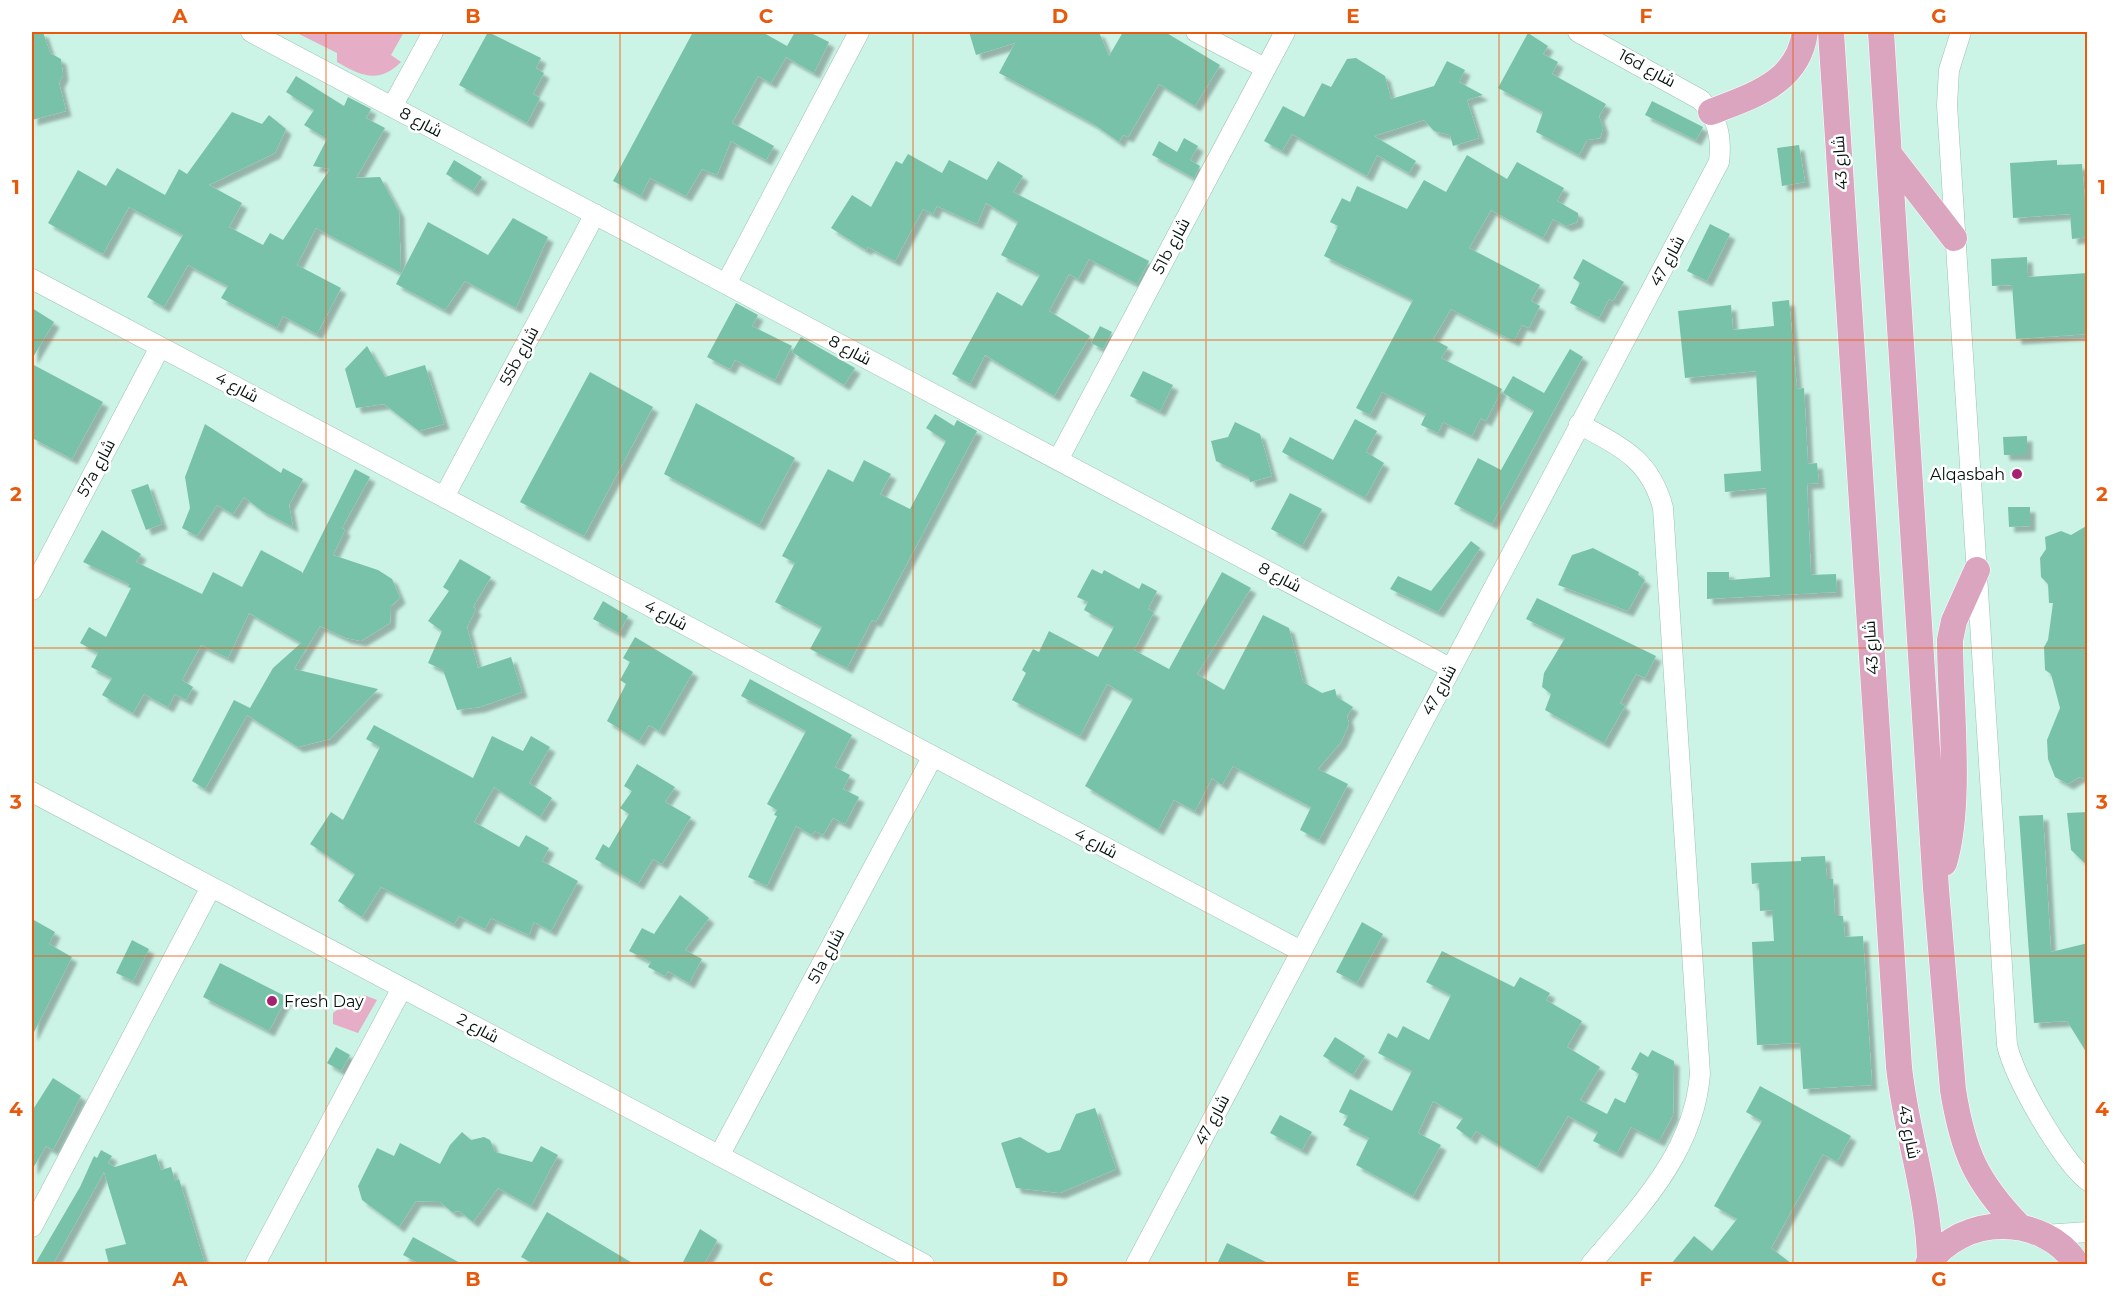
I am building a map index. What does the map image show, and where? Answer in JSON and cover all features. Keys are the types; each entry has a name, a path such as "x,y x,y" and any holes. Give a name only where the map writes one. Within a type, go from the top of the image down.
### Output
{"main road":[{"path":"1711,112 1765,91 1782,79 1795,63 1804,32"},
{"name":"شارع 43","path":"1831,32 1899,1067 1908,1131 1928,1217 1929,1263"},
{"path":"1881,32 1936,889 1952,1080 1958,1120 1976,1175 2020,1227"},
{"path":"1890,154 1954,238"},
{"path":"1936,889 1946,857 1951,822 1950,640 1954,621 1977,570"},
{"path":"1929,1263 1951,1241 1977,1229 1998,1226 2020,1227 2044,1235 2060,1245 2077,1264"}],"street":[{"name":"شارع 8","path":"250,32 1450,668"},
{"path":"392,107 433,32"},
{"path":"726,284 859,32"},
{"path":"1196,32 1265,68"},
{"name":"51b شارع","path":"1058,460 1285,32"},
{"name":"16d شارع","path":"1578,32 1689,91 1711,112"},
{"path":"1961,32 1953,53 1947,87 1954,238 2007,1045 2016,1075 2024,1089 2072,1165 2088,1181"},
{"name":"شارع 47","path":"1136,1264 1719,162 1721,145 1718,127 1711,112"},
{"name":"55b شارع","path":"444,497 595,214"},
{"name":"شارع 4","path":"32,279 1301,951"},
{"name":"57a شارع","path":"32,590 160,347"},
{"path":"1579,424 1620,446 1644,466 1659,493 1664,508 1700,1074 1693,1116 1676,1155 1646,1199 1591,1264"},
{"name":"51a شارع","path":"718,1156 933,756"},
{"name":"شارع 2","path":"32,792 915,1263"},
{"path":"32,1227 211,887"},
{"path":"255,1264 402,988"},
{"path":"2044,1235 2088,1232"}],"shaded area":[{"path":"295,32 404,32 391,55 401,62 385,73 370,76 362,74 337,62 337,53"},
{"path":"364,995 377,1000 358,1033 333,1024 333,1013 350,1000"}],"building":[{"path":"32,32 43,32 50,53 61,59 63,75 59,83 66,111 32,120"},
{"path":"488,32 541,58 536,68 544,73 533,94 540,98 527,123 459,85"},
{"path":"693,32 762,32 787,46 795,32 809,32 829,42 814,73 786,57 771,83 758,76 732,123 774,146 766,160 731,141 717,175 702,169 686,196 650,178 641,196 613,181"},
{"path":"969,32 1099,32 1109,56 1123,32 1165,32 1220,65 1195,106 1159,84 1128,137 1123,135 1119,142 1092,123 999,73 1015,43 976,55"},
{"path":"1528,33 1548,46 1543,54 1558,62 1552,74 1606,104 1599,116 1603,128 1600,138 1587,140 1579,155 1536,132 1543,112 1498,88"},
{"path":"1356,58 1385,76 1391,99 1434,86 1447,61 1465,70 1459,82 1483,95 1467,100 1479,138 1453,146 1450,135 1434,131 1424,120 1374,136 1416,161 1409,173 1377,155 1367,176 1292,134 1282,151 1264,141 1283,106 1304,117 1322,83 1331,87 1347,59"},
{"path":"296,76 344,106 348,97 371,109 366,118 385,128 356,178 380,177 399,212 401,273 316,228 297,265 341,288 317,334 283,316 277,328 221,298 228,286 188,265 164,307 147,297 183,235 129,207 103,254 48,223 78,170 106,186 117,168 165,195 179,169 187,174 232,112 262,124 269,115 286,129 275,153 209,185 242,203 229,227 263,245 270,233 283,240 330,169 313,166 327,139 304,125 314,110 286,92"},
{"path":"1652,101 1703,127 1696,140 1645,115"},
{"path":"1184,138 1198,146 1190,160 1200,166 1194,178 1152,155 1159,141 1177,152"},
{"path":"1799,145 1805,182 1782,186 1777,148"},
{"path":"908,154 942,173 949,160 987,180 998,161 1023,176 1013,192 1149,261 1137,284 1089,259 1078,279 1069,274 1049,311 1090,336 1054,396 985,355 970,384 952,374 997,292 1022,306 1040,275 1001,255 1018,222 986,203 977,224 937,206 933,214 923,209 895,261 868,247 866,250 831,228 852,195 871,207 896,161 902,164"},
{"path":"1467,155 1507,179 1517,162 1564,188 1557,201 1578,213 1577,222 1566,226 1553,219 1543,238 1491,210 1469,248 1540,285 1531,301 1540,306 1529,328 1522,325 1514,341 1451,309 1433,339 1448,347 1441,358 1502,389 1486,421 1481,418 1472,436 1443,422 1438,433 1421,425 1426,414 1382,392 1370,415 1356,408 1413,300 1324,256 1338,226 1330,222 1342,198 1350,202 1357,186 1407,209 1424,180 1446,192"},
{"path":"454,160 482,177 473,191 446,174"},
{"path":"2057,160 2057,165 2082,164 2088,237 2072,239 2070,214 2013,218 2010,163"},
{"path":"513,218 548,237 516,308 465,281 445,310 396,284 428,222 488,255"},
{"path":"1710,224 1730,234 1707,281 1687,271"},
{"path":"2027,257 2028,277 2088,273 2088,334 2016,339 2012,285 1992,286 1991,259"},
{"path":"1583,259 1624,282 1613,301 1609,299 1599,318 1570,303 1580,283 1573,278"},
{"path":"1789,300 1797,389 1804,388 1808,464 1817,463 1819,483 1807,484 1811,575 1836,574 1837,592 1707,599 1707,572 1729,572 1729,580 1770,577 1766,488 1725,492 1724,474 1761,471 1756,371 1685,378 1678,311 1731,305 1733,330 1774,326 1772,302"},
{"path":"736,303 758,315 752,326 792,346 775,380 735,360 730,369 707,357"},
{"path":"32,308 54,322 32,359"},
{"path":"1100,326 1112,332 1103,349 1091,343"},
{"path":"801,337 855,368 844,385 792,352"},
{"path":"367,346 385,377 425,365 444,424 419,431 384,404 356,408 345,369"},
{"path":"1570,349 1583,357 1492,524 1454,504 1478,458 1501,470 1534,411 1503,393 1513,376 1544,393"},
{"path":"32,364 103,402 72,459 32,438"},
{"path":"1143,371 1173,385 1160,411 1130,396"},
{"path":"590,372 653,407 584,536 520,502"},
{"path":"696,403 795,458 759,525 664,474"},
{"path":"935,414 954,426 957,420 977,431 876,622 872,620 847,668 810,649 822,627 775,602 795,563 782,556 828,469 853,482 864,460 891,474 880,494 910,509 946,441 926,428"},
{"path":"1355,419 1377,431 1366,452 1384,463 1365,498 1282,452 1290,437 1333,460"},
{"path":"1235,422 1260,434 1272,476 1250,482 1249,477 1216,461 1211,441 1228,437"},
{"path":"205,424 281,473 283,468 303,479 289,505 293,527 262,511 244,497 233,514 217,505 197,536 182,528 190,508 185,477"},
{"path":"2027,436 2027,455 2004,455 2003,437"},
{"path":"355,469 370,477 342,528 345,530 333,555 378,570 392,579 400,598 391,606 390,623 361,641 346,638 320,626 294,669 378,689 330,739 298,747 247,715 205,789 192,781 234,700 250,708 273,668 301,643 249,613 228,658 201,645 182,680 193,687 186,700 175,694 168,707 144,694 133,713 102,695 112,678 91,667 98,653 80,643 89,627 106,637 131,588 128,587 129,584 83,562 102,530 141,554 136,562 202,594 213,572 242,587 261,550 302,574"},
{"path":"148,484 162,524 146,530 131,490"},
{"path":"1290,493 1322,509 1302,546 1271,529"},
{"path":"2008,507 2030,507 2030,526 2009,527"},
{"path":"2088,525 2088,780 2079,777 2068,784 2055,777 2048,759 2047,740 2060,708 2051,674 2045,670 2044,647 2048,640 2053,603 2049,603 2048,584 2041,577 2040,558 2046,549 2045,537 2061,531 2071,535"},
{"path":"1471,541 1480,548 1438,612 1390,589 1398,576 1431,591"},
{"path":"1593,548 1639,572 1638,575 1645,580 1628,611 1558,585 1572,555"},
{"path":"460,559 491,577 473,607 476,609 467,627 478,668 511,657 522,692 480,707 457,710 443,670 428,663 442,631 428,621 449,591 443,587"},
{"path":"1092,569 1102,574 1104,570 1139,589 1142,583 1157,591 1148,609 1154,612 1134,650 1169,669 1222,572 1251,588 1197,674 1224,690 1263,615 1289,628 1303,682 1322,693 1335,689 1337,697 1353,707 1347,716 1349,724 1341,742 1318,769 1348,784 1319,840 1300,830 1311,807 1233,766 1222,785 1212,778 1195,811 1174,800 1158,830 1085,786 1133,699 1107,684 1080,736 1012,700 1026,673 1022,670 1033,649 1039,652 1049,631 1098,657 1114,627 1084,610 1088,602 1077,597"},
{"path":"1537,598 1656,656 1645,678 1636,674 1620,703 1625,706 1604,743 1545,710 1551,694 1542,687 1544,673 1565,638 1526,619"},
{"path":"603,601 628,616 619,633 593,619"},
{"path":"635,637 693,672 659,731 649,725 639,741 607,721 626,684 620,680 630,662 623,658"},
{"path":"750,679 852,735 835,767 850,775 843,789 859,797 845,824 833,818 823,835 815,831 812,835 796,826 767,886 748,877 777,816 774,815 777,810 767,804 806,731 741,696"},
{"path":"374,725 473,778 492,736 523,751 531,736 550,747 529,783 552,798 540,817 494,787 474,822 519,847 526,835 549,848 542,861 578,881 551,931 534,922 529,935 491,918 485,929 459,916 454,924 381,887 362,917 338,901 355,874 310,844 331,812 343,820 380,747 366,739"},
{"path":"637,764 675,787 665,802 691,817 662,864 653,859 638,884 595,859 603,844 609,848 629,814 620,808 632,791 624,786"},
{"path":"2088,812 2088,866 2071,850 2067,813"},
{"path":"2043,815 2051,952 2088,943 2088,1055 2067,1021 2034,1023 2019,816"},
{"path":"1825,856 1827,879 1833,879 1835,916 1843,916 1845,937 1863,936 1872,1085 1803,1089 1800,1043 1757,1045 1752,942 1774,941 1772,910 1760,911 1759,883 1752,884 1751,863 1801,861 1801,857"},
{"path":"680,895 709,918 685,950 702,959 689,983 668,971 665,976 648,967 651,962 629,951 642,928 654,934"},
{"path":"32,919 55,932 49,944 72,957 32,1036"},
{"path":"1362,922 1383,934 1357,983 1336,972"},
{"path":"132,940 149,949 133,981 116,973"},
{"path":"1442,951 1514,987 1520,977 1550,993 1546,1000 1582,1021 1567,1047 1600,1067 1580,1100 1607,1114 1615,1098 1625,1103 1639,1074 1631,1069 1640,1052 1648,1057 1652,1050 1674,1061 1673,1115 1659,1141 1631,1127 1617,1153 1593,1141 1598,1132 1568,1116 1537,1168 1476,1131 1471,1139 1456,1128 1463,1118 1433,1101 1418,1133 1441,1145 1413,1196 1356,1165 1369,1138 1343,1125 1348,1116 1339,1112 1350,1089 1392,1111 1412,1071 1378,1053 1388,1033 1397,1038 1403,1026 1429,1040 1451,995 1426,982"},
{"path":"220,963 287,997 269,1031 203,997"},
{"path":"1335,1037 1365,1056 1353,1075 1323,1056"},
{"path":"336,1047 350,1055 341,1071 327,1063"},
{"path":"53,1078 81,1096 53,1150 46,1146 32,1170 32,1111"},
{"path":"1760,1086 1851,1136 1837,1162 1823,1154 1771,1248 1792,1264 1671,1264 1694,1236 1712,1251 1737,1219 1714,1206 1762,1121 1746,1112"},
{"path":"1095,1108 1116,1169 1060,1193 1016,1188 1001,1143 1020,1137 1048,1153 1060,1150 1076,1114"},
{"path":"1280,1115 1312,1132 1302,1150 1270,1133"},
{"path":"462,1132 471,1140 484,1137 490,1140 495,1152 532,1162 541,1146 558,1155 531,1206 498,1188 473,1222 459,1211 452,1212 440,1202 416,1201 399,1227 362,1200 358,1186 377,1148 394,1156 400,1143 440,1164 450,1145"},
{"path":"101,1150 112,1156 108,1163 115,1167 156,1154 161,1170 171,1167 175,1181 179,1179 205,1264 109,1264 105,1249 126,1244 104,1172 53,1264 35,1264 80,1187 94,1156 97,1158"},
{"path":"547,1212 634,1264 534,1264 521,1257"},
{"path":"700,1229 717,1240 714,1247 704,1264 682,1264"},
{"path":"413,1237 462,1264 420,1264 403,1255"},
{"path":"1227,1243 1270,1264 1217,1264"}],"place":[{"name":"Alqasbah","path":"2017,474"},
{"name":"Fresh Day","path":"272,1001"}]}
